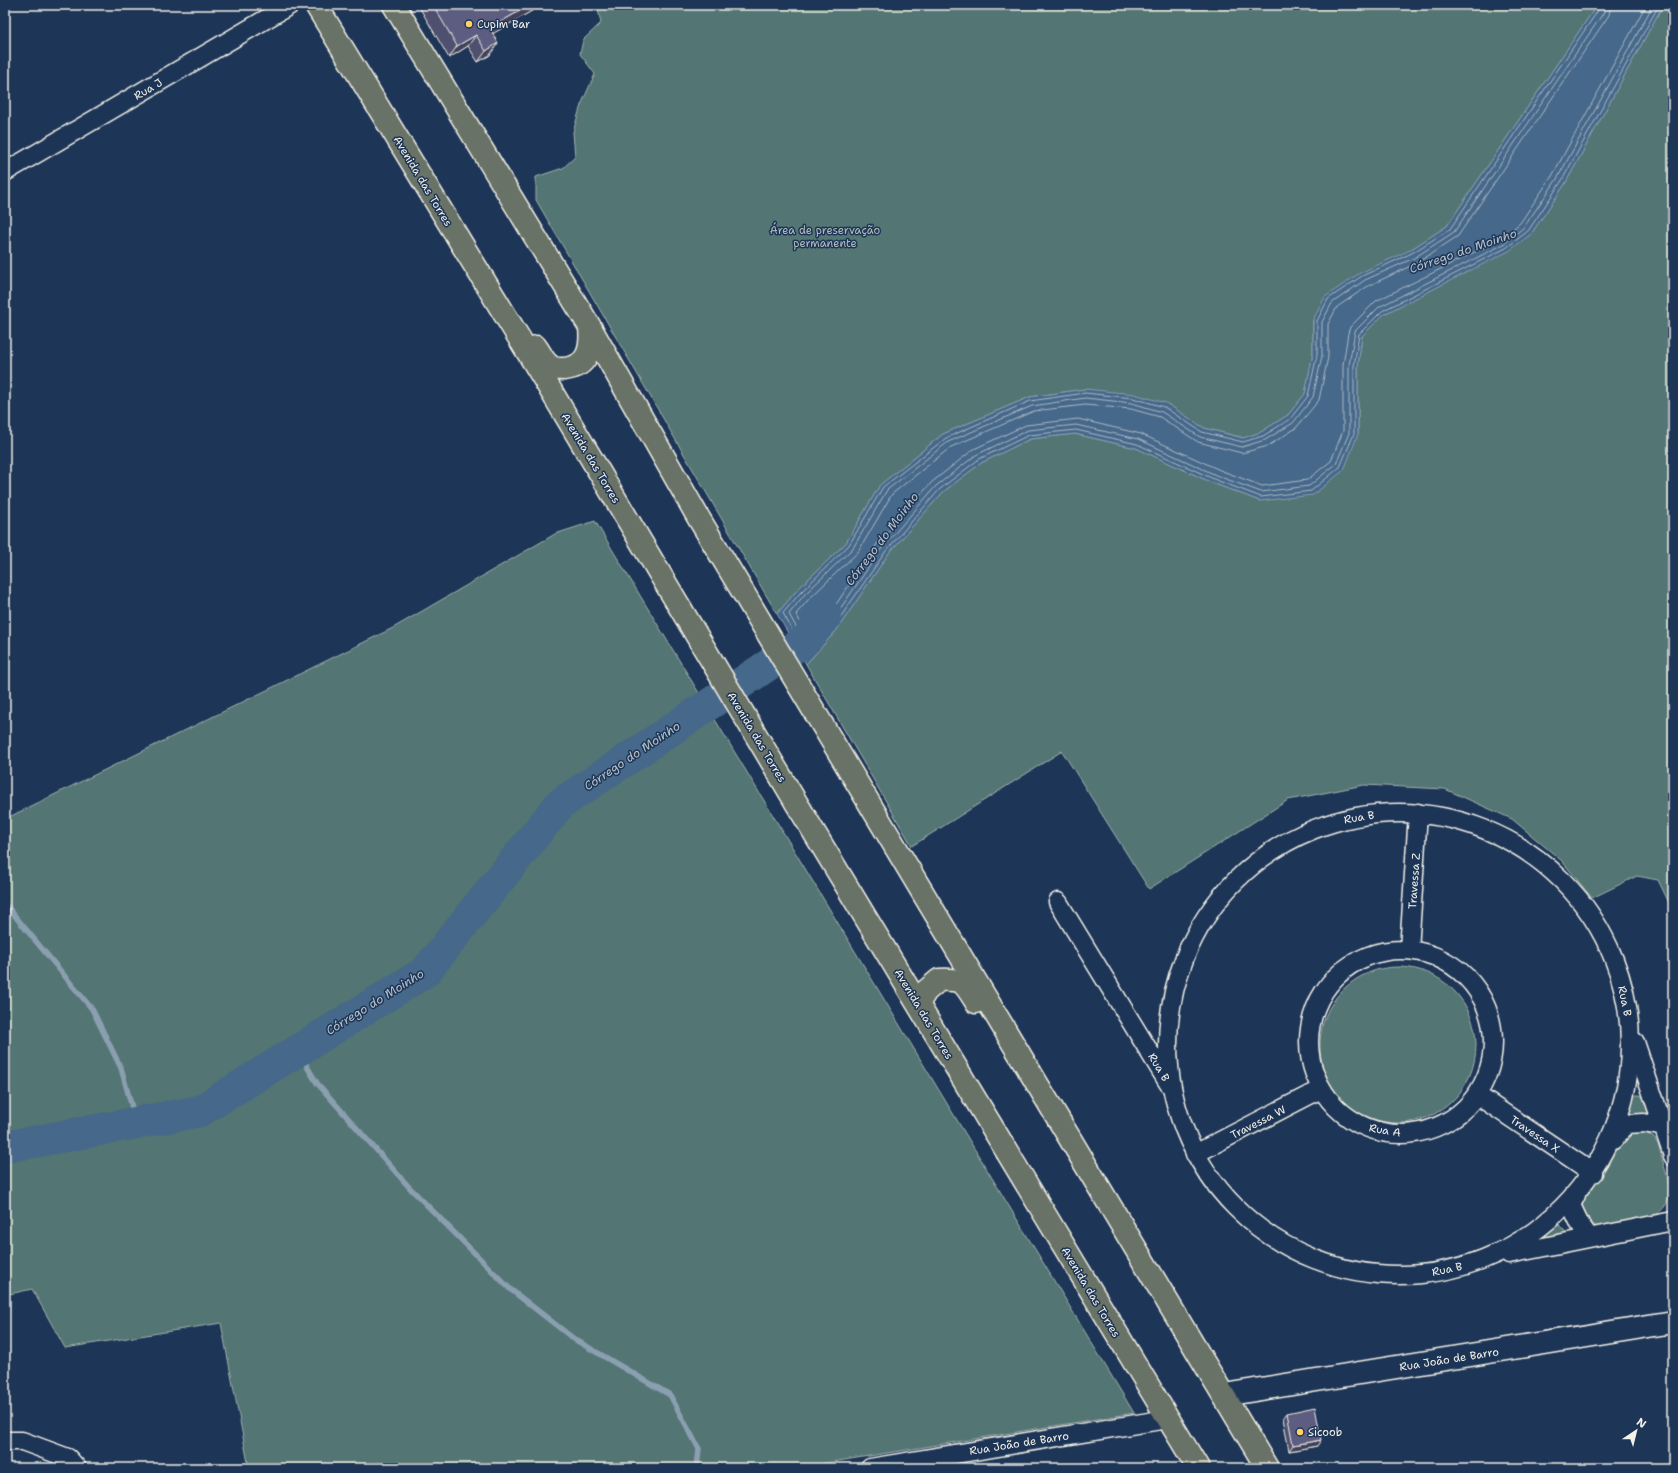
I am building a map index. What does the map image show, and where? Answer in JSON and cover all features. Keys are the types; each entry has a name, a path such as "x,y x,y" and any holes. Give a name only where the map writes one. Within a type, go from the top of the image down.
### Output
{"main road":[{"name":"Avenida das Torres","path":"316,5 440,208 797,804 1167,1419 1198,1468"},
{"path":"394,5 590,327 698,517 1267,1468"},
{"path":"440,208 468,234 502,292 549,365 557,369 574,368 584,360 591,341 590,327"},
{"path":"918,1004 926,992 939,980 954,979 966,984 1053,1133 1089,1172"}],"street":[{"name":"Rua J","path":"5,172 290,5"},
{"name":"Travessa Z","path":"1410,950 1418,813"},
{"name":"Rua B","path":"1418,813 1454,819 1489,831 1515,844 1551,870 1577,896 1598,926 1614,959 1625,993 1631,1030 1629,1076 1623,1107 1609,1144 1593,1173 1576,1195 1536,1232 1489,1258 1448,1271 1406,1276 1364,1273 1322,1262 1284,1244 1248,1220 1219,1189 1195,1154 1181,1121 1171,1088 1167,1045 1172,995 1182,961 1200,923 1226,889 1257,860 1293,837 1333,821 1375,814 1418,813"},
{"name":"Rua B","path":"1058,902 1171,1088"},
{"name":"Rua A","path":"1410,950 1429,953 1455,966 1476,986 1489,1012 1494,1041 1490,1069 1477,1095 1456,1117 1429,1131 1398,1135 1368,1128 1341,1113 1321,1089 1310,1064 1308,1036 1313,1008 1327,984 1348,965 1373,952 1410,950"},
{"path":"1631,1030 1673,1156"},
{"name":"Travessa W","path":"1195,1154 1321,1089"},
{"name":"Travessa X","path":"1477,1095 1593,1173"},
{"path":"1609,1144 1627,1124 1644,1123 1664,1127"},
{"path":"1576,1195 1571,1206 1580,1224 1589,1237"},
{"path":"1489,1258 1673,1221"},
{"name":"Rua João de Barro","path":"1224,1395 1673,1322"},
{"name":"Rua João de Barro","path":"870,1468 1167,1419"},
{"path":"5,1441 22,1441 68,1458 77,1468"}],"green space":[{"name":"Área de preservação permanente","path":"597,5 1597,5 1447,226 1410,250 1313,320 1313,354 1305,394 1288,415 1261,432 1244,438 1204,428 1166,403 1085,389 1030,397 943,434 880,485 846,543 798,589 777,614 536,200 536,177 563,168 575,157 573,132 581,105 595,74 580,54 583,40 601,23"},
{"path":"1663,5 1673,5 1673,911 1658,880 1637,876 1592,898 1562,861 1512,819 1445,789 1364,785 1288,800 1149,889 1062,751 912,846 806,664 836,631 889,553 943,492 981,463 1030,439 1075,434 1136,448 1215,484 1260,501 1358,434 1358,366 1362,336 1384,314 1443,284 1531,234 1565,184"},
{"path":"595,521 1134,1413 795,1468 249,1468 221,1323 65,1348 32,1289 5,1295 5,819 393,628 555,534"},
{"path":"1390,967 1406,967 1421,970 1435,976 1448,985 1458,995 1467,1008 1473,1022 1476,1045 1475,1060 1467,1082 1458,1095 1448,1105 1435,1114 1421,1120 1406,1123 1390,1123 1375,1120 1361,1114 1348,1105 1338,1095 1329,1082 1323,1068 1320,1053 1320,1037 1323,1022 1329,1008 1338,995 1348,985 1361,976 1375,970"},
{"path":"1635,1095 1640,1095 1646,1099 1648,1115 1628,1116 1630,1100"},
{"path":"1643,1131 1654,1138 1658,1144 1669,1186 1668,1199 1664,1208 1656,1215 1645,1219 1598,1227 1589,1221 1584,1214 1583,1199 1585,1194 1618,1141 1629,1132"},
{"path":"1556,1217 1559,1225 1571,1237 1528,1241"}],"water":[{"path":"1597,5 1663,5 1565,184 1531,234 1509,251 1384,314 1362,336 1358,366 1358,434 1344,470 1313,495 1260,501 1215,484 1136,448 1075,434 1030,439 981,463 943,492 889,553 836,631 806,664 777,614 798,589 846,543 880,485 943,434 1030,397 1085,389 1134,394 1166,403 1204,428 1243,438 1261,432 1288,415 1305,394 1313,354 1313,320 1325,297 1360,273 1410,250 1447,226"}],"building":[{"name":"Cupim Bar","path":"433,5 530,5 490,28 498,43 486,51 476,35 457,46"},
{"name":"Sicoob","path":"1315,1407 1321,1440 1293,1445 1287,1413"}],"waterway":[{"name":"Córrego do Moinho","path":"5,1147 200,1111 425,972 560,804 807,639 825,615"},
{"path":"5,904 92,1009 121,1068 136,1122"},
{"path":"297,1050 317,1083 409,1187 510,1289 574,1339 670,1395 699,1449 697,1468"}],"place":[{"name":"Cupim Bar","path":"469,24"},
{"name":"Sicoob","path":"1300,1432"}]}
